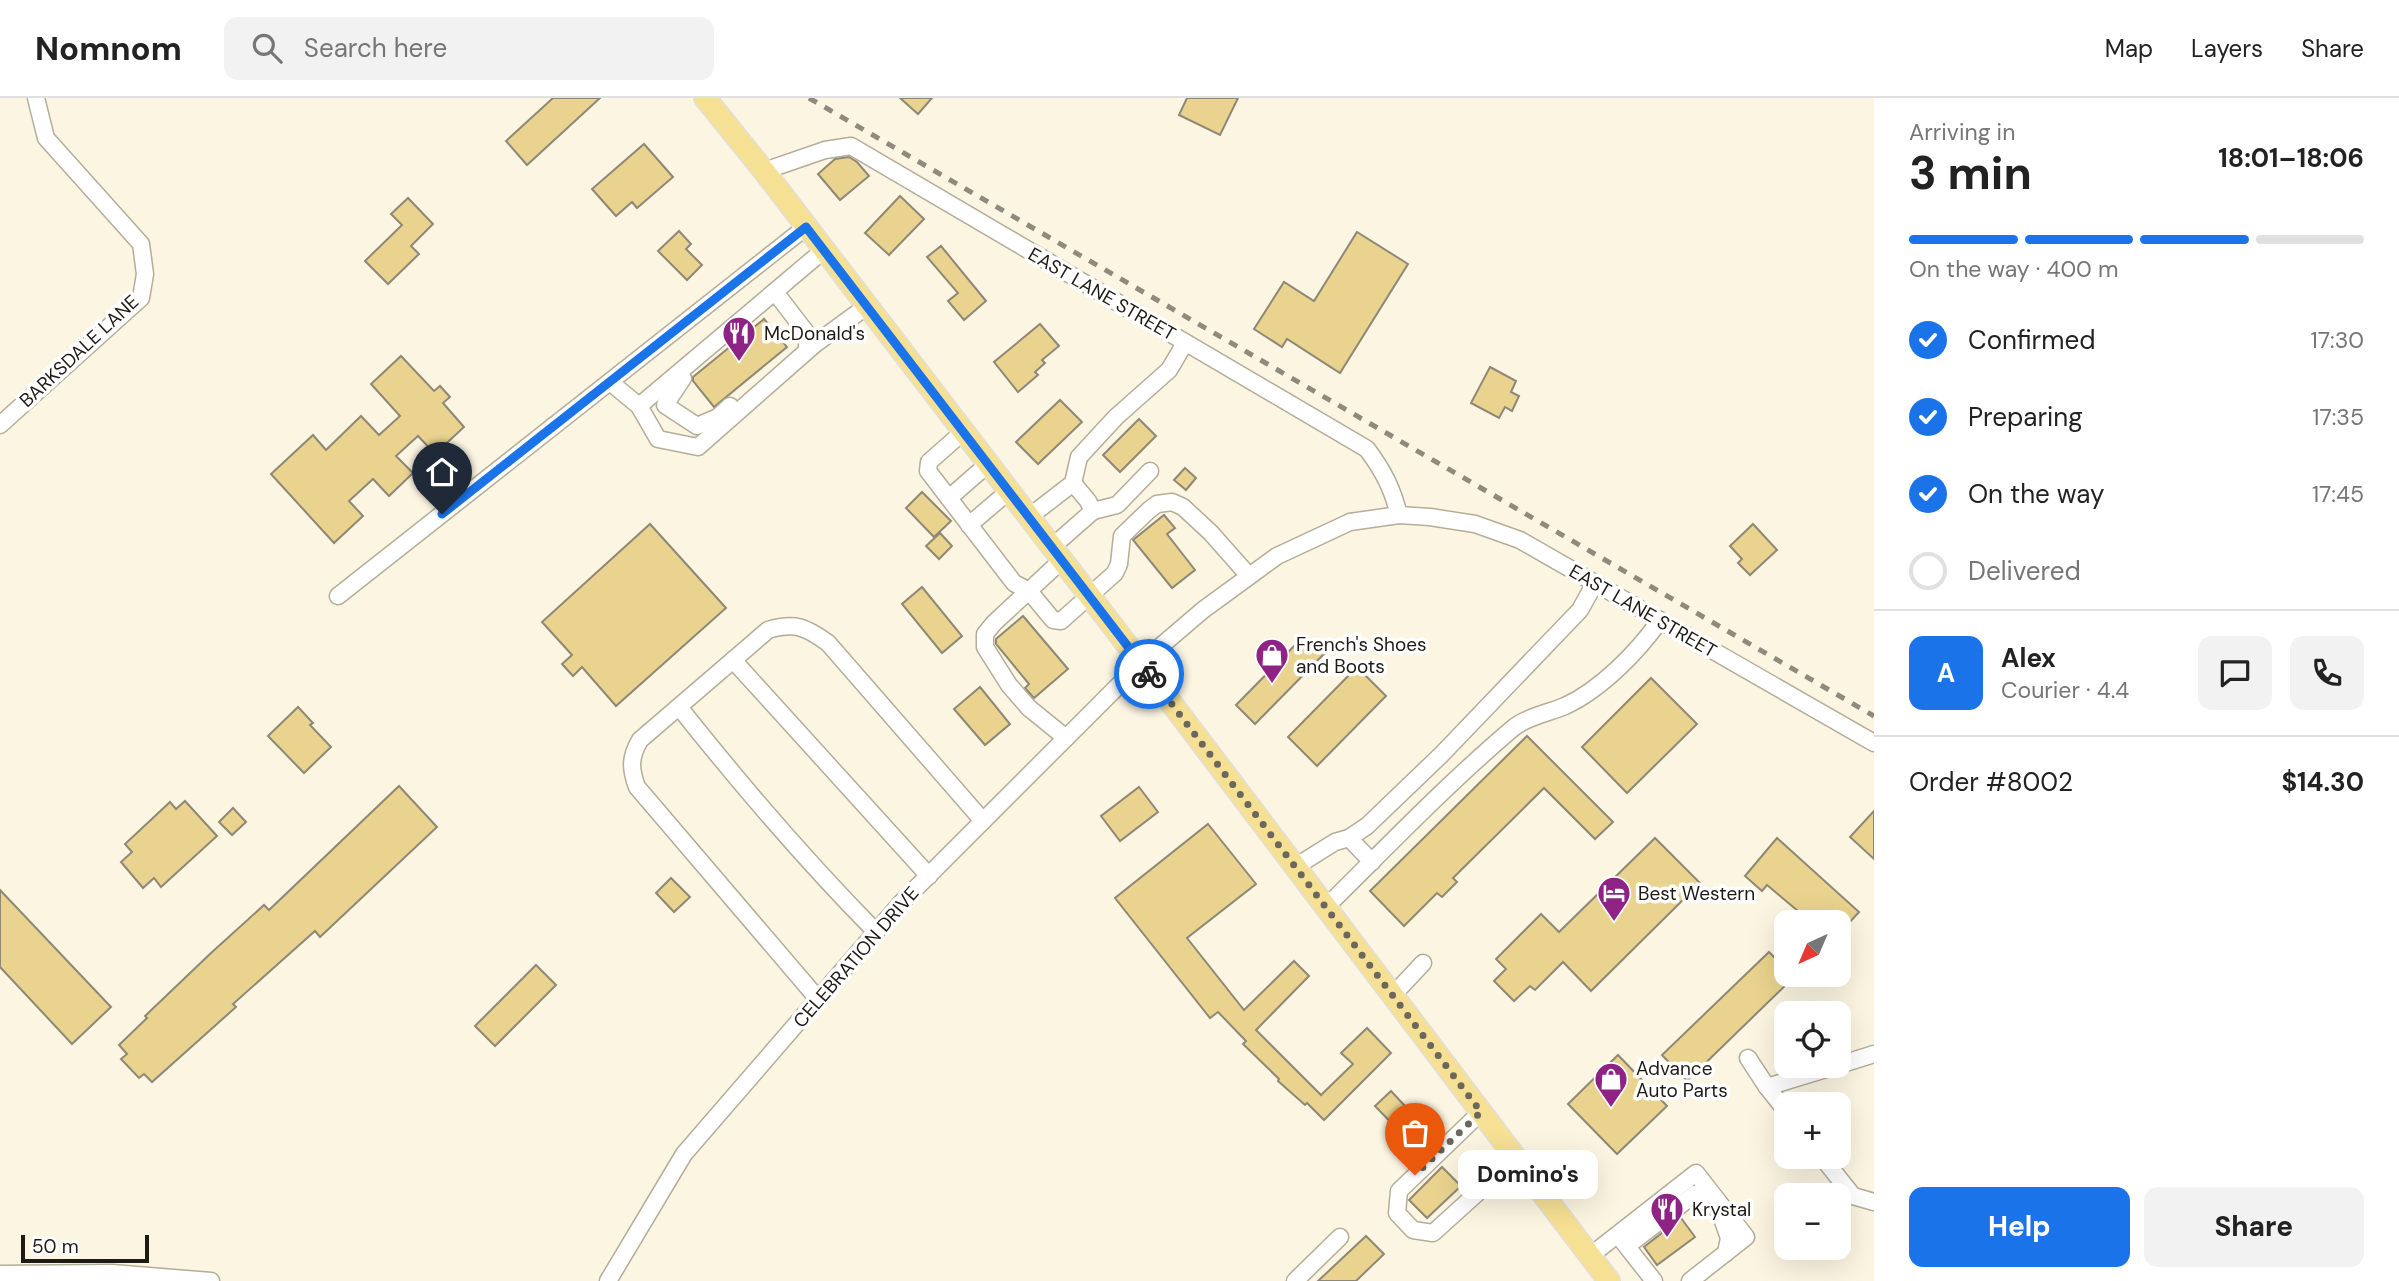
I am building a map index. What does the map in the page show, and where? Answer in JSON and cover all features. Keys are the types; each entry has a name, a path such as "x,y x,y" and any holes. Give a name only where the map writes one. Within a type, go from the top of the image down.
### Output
{"main road":[{"path":"705,98 764,171 1141,663 1609,1281"}],"street":[{"name":"BARKSDALE LANE","path":"0,425 141,298 145,274 141,244 46,138 36,98"},
{"name":"EAST LANE STREET","path":"764,171 825,150 851,146 1367,449 1384,472 1393,491 1399,516"},
{"path":"338,596 806,227"},
{"path":"639,406 824,250"},
{"path":"775,292 815,344"},
{"path":"610,382 639,406 658,439 698,447 815,344 867,306"},
{"path":"1029,517 1073,482 1079,457 1115,417 1169,370 1185,343"},
{"path":"701,354 673,390 665,405 697,426 719,417 796,347 815,344"},
{"path":"963,432 929,462 928,471 1014,583 1029,591 1053,620 1061,621 1115,573 1119,565 1122,536 1157,504 1172,502 1182,507 1211,533 1249,576"},
{"path":"949,498 988,464"},
{"path":"1066,738 1029,708 1009,685 985,647 985,634 1029,591 1093,511 1117,505 1150,471"},
{"path":"1073,482 1088,500 1093,511"},
{"path":"969,524 1009,491"},
{"name":"EAST LANE STREET","path":"1141,663 1203,610 1277,556 1350,522 1399,516 1475,524 1520,540 1874,743"},
{"path":"1296,867 1335,842 1349,838 1367,826 1443,754 1580,610 1595,583"},
{"path":"1326,908 1515,727 1567,705 1593,690 1646,640 1660,620"},
{"path":"818,999 637,787 632,772 632,754 640,740 768,630 786,624 809,629 828,643 983,821"},
{"path":"733,660 929,876"},
{"name":"CELEBRATION DRIVE","path":"608,1281 684,1154 876,932 1141,663"},
{"path":"679,707 829,885 876,932"},
{"path":"1349,838 1372,862"},
{"path":"1393,995 1423,964"},
{"path":"1851,1061 1874,1054"},
{"path":"1748,1058 1774,1096"},
{"path":"1767,1087 1796,1078"},
{"path":"1481,1112 1399,1191 1397,1213 1413,1230 1433,1233 1516,1158"},
{"path":"1832,1169 1853,1196 1874,1202"},
{"path":"1590,1256 1622,1240 1695,1194 1718,1210 1729,1238 1726,1253 1690,1281"},
{"path":"1295,1281 1340,1237"},
{"path":"1622,1240 1654,1281"},
{"path":"0,1274 211,1281"}],"building":[{"path":"553,98 600,98 527,165 506,141"},
{"path":"900,98 932,98 918,114"},
{"path":"1187,98 1238,98 1220,135 1179,115"},
{"path":"644,144 673,177 637,208 632,202 616,216 592,189"},
{"path":"849,157 869,176 840,200 818,174 835,159"},
{"path":"900,196 924,219 889,255 865,233"},
{"path":"408,198 433,224 411,246 419,254 388,284 365,261 402,225 391,214"},
{"path":"679,231 691,244 686,249 702,265 687,280 658,251"},
{"path":"1357,232 1408,264 1340,373 1287,339 1282,347 1254,329 1284,282 1314,301"},
{"path":"941,246 986,301 964,320 948,301 958,293 927,257"},
{"name":"McDonald's","path":"764,319 787,347 714,407 693,381 693,377"},
{"path":"1040,324 1059,346 1042,360 1045,363 1035,372 1038,375 1018,392 994,362"},
{"path":"401,356 434,391 440,386 450,397 443,403 464,427 435,454 418,436 396,456 413,473 389,496 373,479 349,501 363,516 334,543 271,474 313,435 326,450 361,416 379,435 400,416 371,384"},
{"path":"1490,367 1516,381 1511,392 1519,396 1512,411 1505,407 1499,418 1471,403"},
{"path":"1060,400 1082,422 1038,464 1016,442"},
{"path":"1139,419 1156,436 1120,472 1103,455"},
{"path":"1185,468 1196,478 1186,490 1174,480"},
{"path":"922,492 951,521 934,537 906,508"},
{"path":"1164,515 1175,528 1167,534 1195,570 1172,588 1133,540"},
{"path":"650,524 726,608 616,706 582,667 573,676 562,664 572,655 542,622"},
{"path":"1753,524 1777,550 1750,575 1738,563 1742,559 1730,546"},
{"path":"940,533 952,546 939,559 926,546"},
{"path":"922,587 962,636 942,653 902,604"},
{"path":"1023,616 1068,669 1034,698 1025,688 1029,684 996,644 996,639"},
{"path":"1305,635 1324,654 1255,724 1236,705"},
{"path":"1357,667 1386,696 1317,766 1288,737"},
{"path":"1651,678 1697,724 1627,793 1582,747"},
{"path":"980,687 1010,724 985,745 954,709"},
{"path":"298,707 313,723 310,725 331,747 304,773 268,736"},
{"path":"1527,736 1613,822 1595,839 1544,788 1453,878 1457,882 1442,897 1437,893 1404,926 1370,891"},
{"path":"399,786 437,827 320,937 315,931 233,1004 236,1007 152,1082 144,1074 139,1078 121,1059 127,1054 119,1045 147,1018 145,1016 211,953 264,905 269,910"},
{"path":"1139,787 1158,812 1120,841 1101,816"},
{"path":"185,801 217,836 161,887 154,878 143,888 121,862 132,852 125,844 170,802 176,809"},
{"path":"233,808 246,822 232,835 219,822"},
{"path":"1874,811 1874,859 1850,837"},
{"path":"1208,824 1256,884 1187,938 1244,1010 1294,961 1309,976 1256,1030 1321,1095 1353,1064 1341,1053 1367,1028 1391,1053 1324,1120 1278,1081 1279,1079 1243,1044 1246,1041 1218,1012 1210,1018 1115,898"},
{"name":"Best Western","path":"1655,838 1700,883 1591,991 1563,962 1535,990 1530,986 1514,1001 1494,981 1506,969 1496,959 1541,914 1559,932"},
{"path":"1777,838 1859,912 1852,920 1852,910 1797,910 1767,885 1762,891 1745,876"},
{"path":"671,878 690,897 674,912 656,893"},
{"path":"0,890 111,1007 72,1044 0,967"},
{"path":"1769,952 1774,957 1774,987 1784,987 1687,1081 1662,1055"},
{"path":"536,965 556,985 495,1046 475,1026"},
{"path":"1618,1055 1667,1106 1617,1154 1568,1104"},
{"path":"1391,1091 1419,1121 1403,1135 1375,1106"},
{"path":"1442,1167 1461,1186 1427,1218 1409,1200"},
{"name":"Krystal","path":"1681,1218 1695,1237 1657,1265 1644,1247"},
{"path":"1366,1236 1384,1254 1356,1281 1318,1281"}],"railway":[{"path":"809,98 1874,716"}],"way so far":[{"path":"1149,674 1481,1112 1415,1175"}],"place":[{"name":"McDonald's","path":"739,363"},
{"name":"French's Shoes and Boots","path":"1272,685"},
{"name":"Best Western","path":"1614,923"},
{"name":"Advance Auto Parts","path":"1611,1109"},
{"name":"Domino's","path":"1415,1175"},
{"name":"Krystal","path":"1667,1239"}],"route":[{"path":"442,514 806,227 1149,674"}]}
